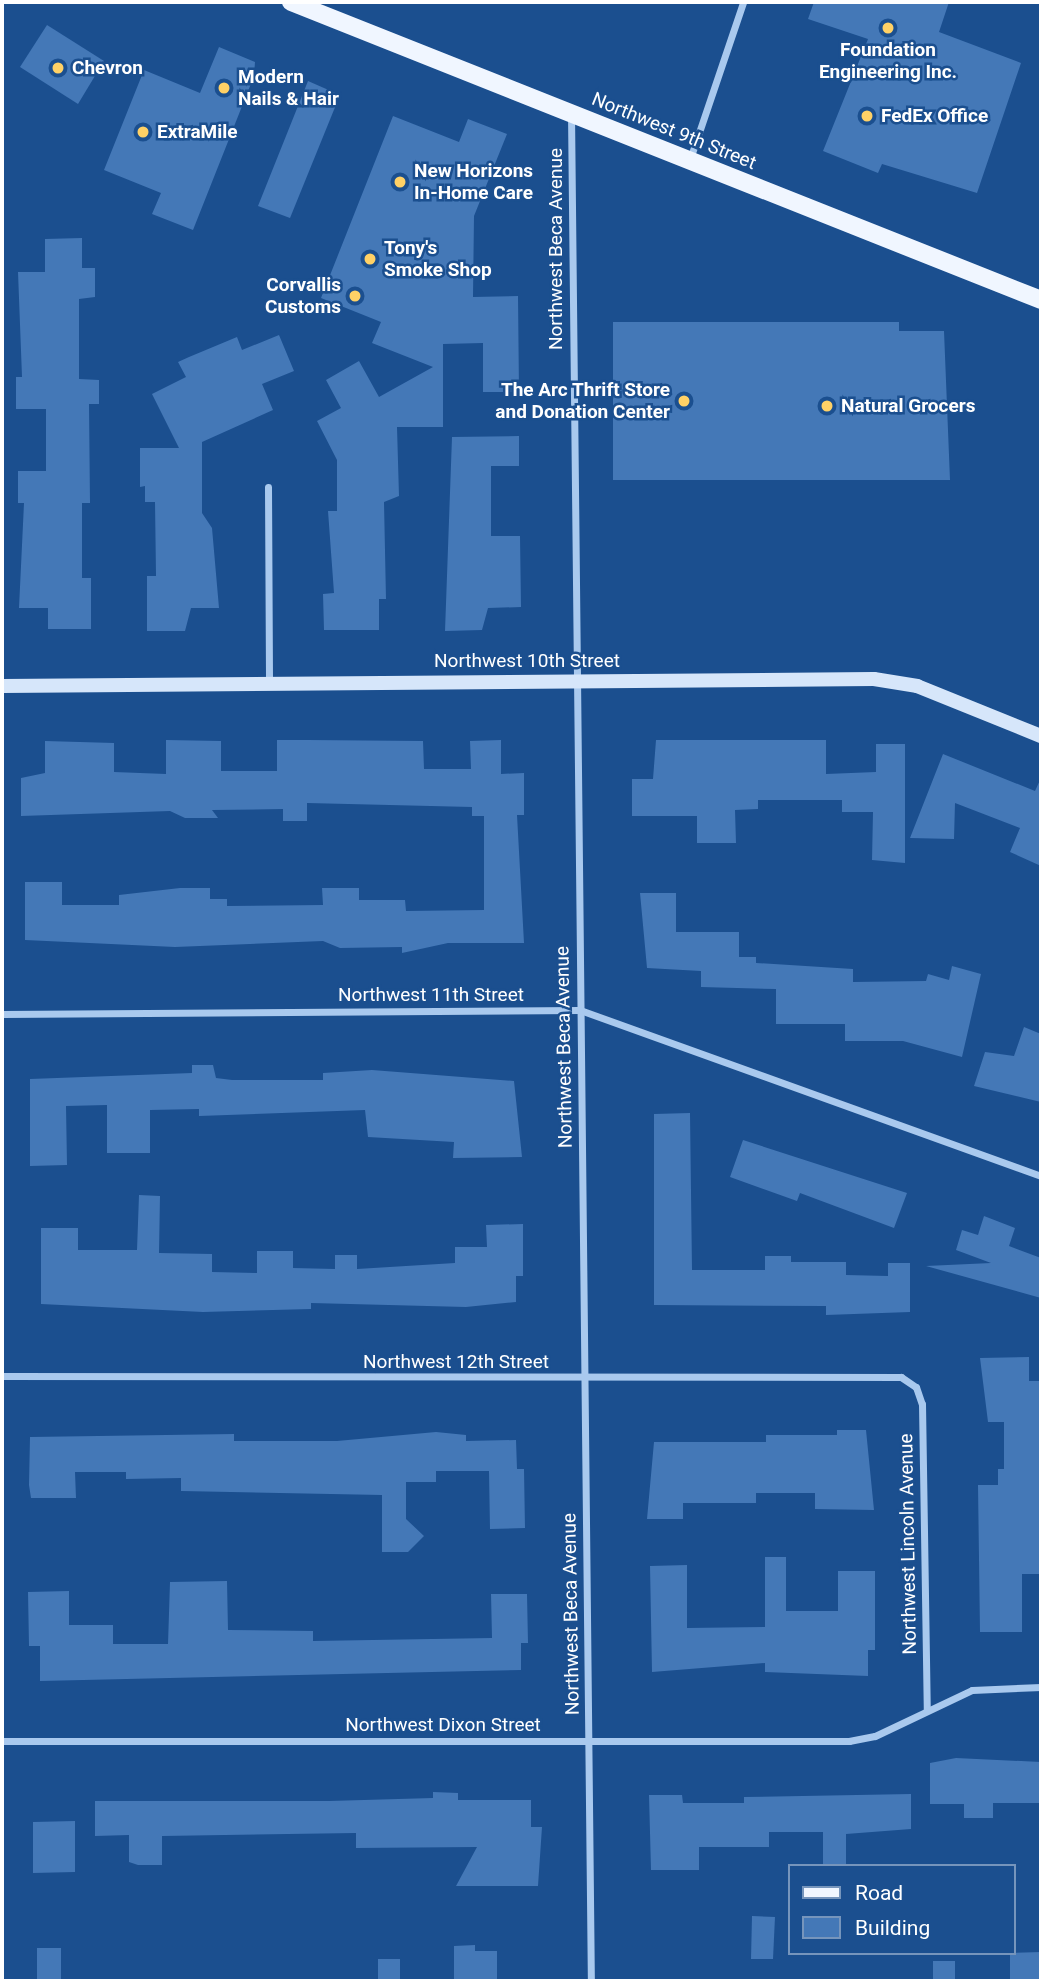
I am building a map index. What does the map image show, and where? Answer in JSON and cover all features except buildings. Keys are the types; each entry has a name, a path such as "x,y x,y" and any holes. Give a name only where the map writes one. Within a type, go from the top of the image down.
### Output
{"main road":[{"name":"Northwest 9th Street","path":"291,2 1041,300"}],"street":[{"path":"690,159 743,2"},
{"name":"Northwest Beca Avenue","path":"571,113 591,1981"},
{"path":"268,487 269,681"},
{"name":"Northwest 10th Street","path":"2,686 269,681 901,682 1041,736"},
{"name":"Northwest 11th Street","path":"2,1014 580,1010 1041,1177"},
{"name":"Northwest 12th Street","path":"2,1376 890,1376 910,1381"},
{"name":"Northwest Lincoln Avenue","path":"910,1381 922,1404 927,1710"},
{"name":"Northwest Dixon Street","path":"2,1741 849,1741 876,1736 972,1690 1041,1687"}],"place":[{"name":"Foundation Engineering Inc.","path":"888,28"},
{"name":"Chevron","path":"58,68"},
{"name":"Modern Nails & Hair","path":"224,88"},
{"name":"FedEx Office","path":"867,116"},
{"name":"ExtraMile","path":"143,132"},
{"name":"New Horizons In-Home Care","path":"400,182"},
{"name":"Tony's Smoke Shop","path":"370,259"},
{"name":"Corvallis Customs","path":"355,296"},
{"name":"The Arc Thrift Store and Donation Center","path":"684,401"},
{"name":"Natural Grocers","path":"827,406"}]}
